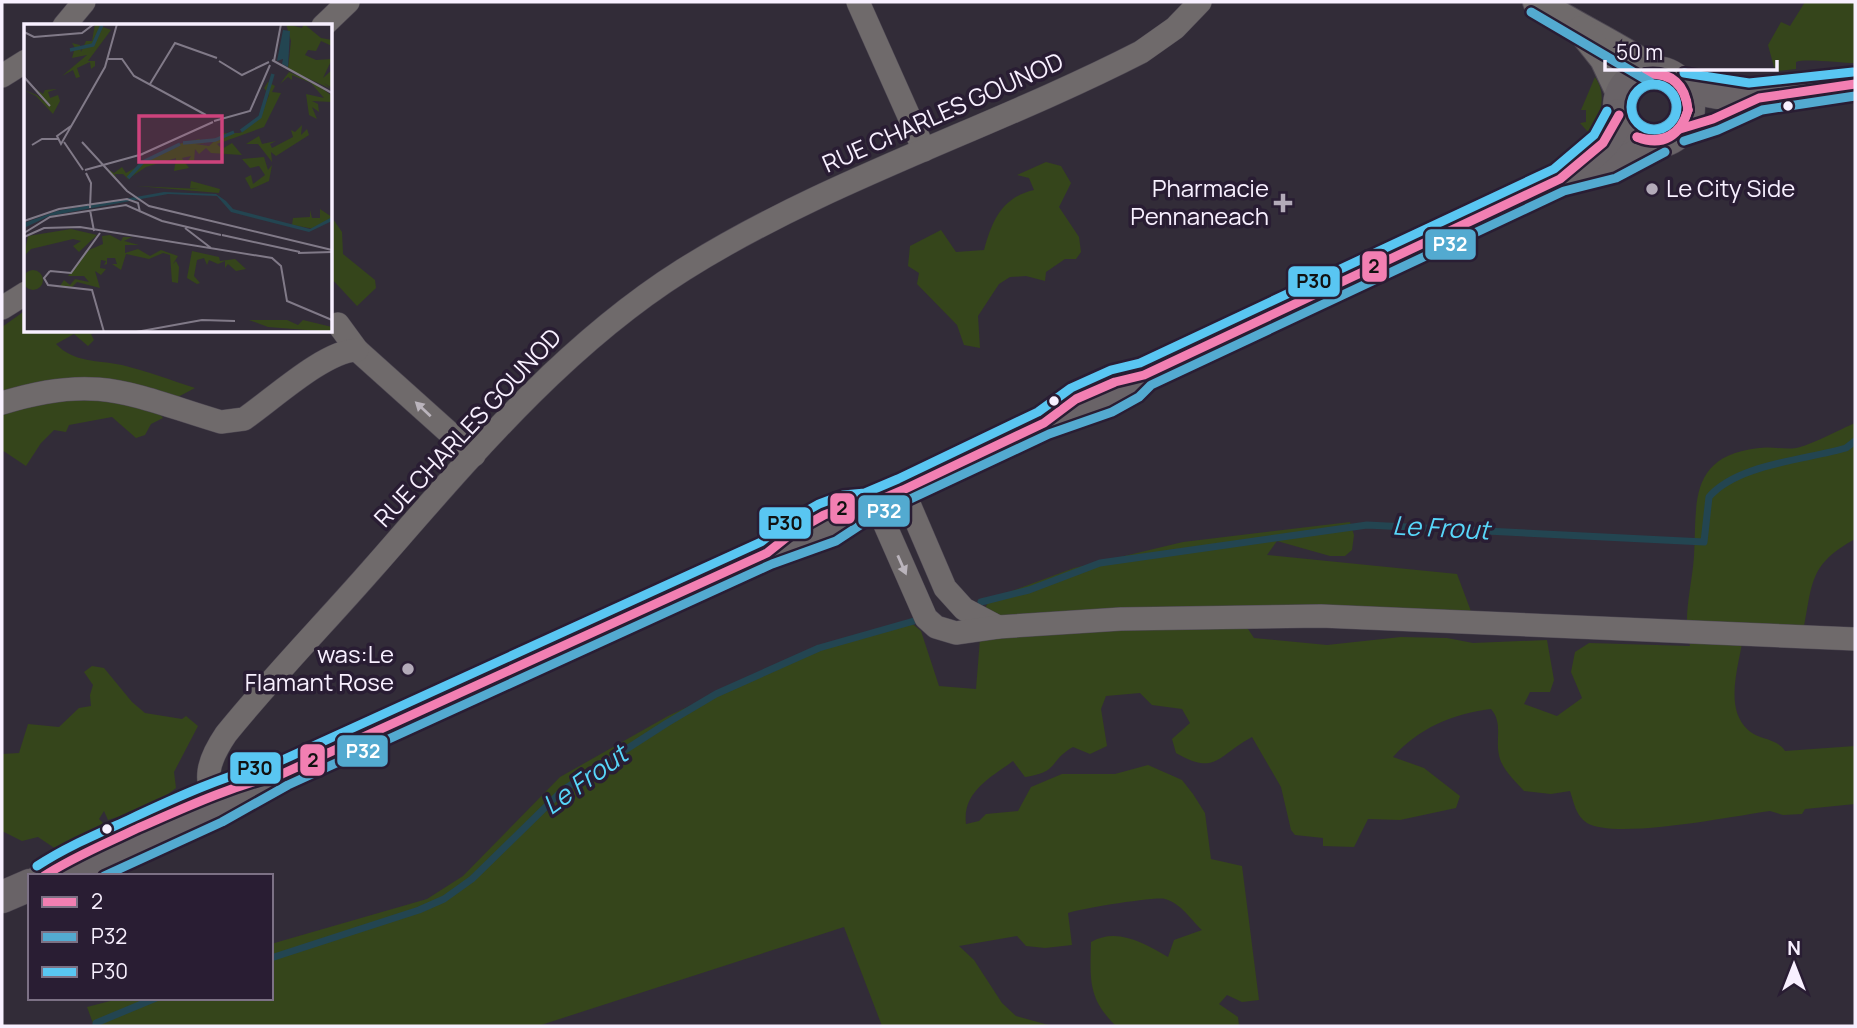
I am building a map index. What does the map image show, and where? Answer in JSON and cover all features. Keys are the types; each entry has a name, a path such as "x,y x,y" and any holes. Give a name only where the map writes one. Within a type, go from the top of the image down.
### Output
{"main road":[{"path":"1560,179 1601,144 1617,124 1620,105 1635,77 1669,78 1713,94 1759,98 1855,84"},
{"path":"78,874 214,803 246,782 282,774 767,553 831,530 882,499 1044,423 1107,401 1132,387 1144,375 1560,179 1607,169 1638,156 1685,121 1689,103 1669,78"},
{"path":"1620,105 1623,125 1638,138 1669,135 1759,98"},
{"path":"47,874 66,862 214,803"},
{"path":"2,897 28,886"}],"street":[{"path":"66,24 84,2"},
{"path":"325,24 348,2"},
{"path":"858,2 924,150"},
{"name":"RUE CHARLES GOUNOD","path":"214,803 206,779 208,765 226,734 474,455 562,363 634,304 674,276 741,236 1141,52 1175,28 1200,2"},
{"path":"1537,2 1579,28 1624,49 1669,78"},
{"path":"1579,28 1604,59 1620,105"},
{"path":"2,76 24,62"},
{"path":"2,308 24,294"},
{"path":"338,324 357,350 474,455"},
{"path":"2,403 62,388 89,387 129,393 221,422 239,422 324,362 348,350 357,350"},
{"path":"882,499 922,612 932,625 956,633 998,627 1177,617 1321,616 1855,639"},
{"path":"882,499 945,589 964,609 998,627"}],"green space":[{"path":"1805,2 1855,2 1855,63 1807,60 1796,62 1796,69 1779,71 1774,67 1768,45 1781,22 1790,26"},
{"path":"1595,77 1602,98 1600,112 1588,132 1580,123 1586,122 1586,110 1581,110"},
{"path":"1046,162 1061,166 1071,183 1059,207 1079,237 1081,252 1076,259 1065,259 1046,272 1045,281 1026,276 1010,277 999,284 978,316 980,348 964,345 957,325 917,284 919,273 908,266 910,246 941,230 956,252 984,250 995,220 1006,204 1023,193 1034,190 1029,178 1017,175"},
{"path":"332,217 342,232 343,254 375,280 376,288 357,306 332,279"},
{"path":"24,311 24,332 96,332 91,334 94,340 88,346 74,334 56,344 78,358 131,367 195,388 174,399 160,414 163,418 151,424 145,435 136,438 112,417 69,425 66,432 54,430 41,443 26,466 2,450 2,327"},
{"path":"1855,423 1855,539 1828,558 1815,577 1803,632 1744,630 1735,683 1736,709 1748,730 1777,744 1785,751 1855,746 1855,804 1805,809 1802,814 1783,815 1770,811 1648,828 1601,828 1580,817 1570,791 1551,794 1524,791 1507,772 1500,759 1497,721 1491,709 1437,724 1414,738 1393,757 1424,768 1460,796 1456,808 1400,820 1368,819 1354,847 1323,846 1323,838 1295,835 1291,830 1281,787 1252,737 1216,761 1200,763 1189,760 1176,753 1172,739 1190,723 1182,709 1152,705 1140,693 1106,696 1101,709 1107,746 1090,754 1073,747 1049,769 1025,777 1013,761 979,787 968,803 966,824 979,821 986,814 1018,811 1031,787 1062,774 1115,774 1148,765 1182,780 1205,813 1211,859 1242,866 1259,1000 1242,1002 1227,995 1219,1004 1238,1017 1239,1026 1116,1026 1100,1007 1091,978 1091,942 1120,936 1140,942 1168,957 1174,940 1202,930 1176,904 1165,899 1118,903 1068,913 1072,945 1045,948 1026,946 1017,936 959,946 974,960 1002,1003 1016,1016 1052,1026 882,1026 844,927 538,1026 94,1026 87,1007 114,1000 273,1000 273,943 427,899 463,876 560,777 668,716 805,652 909,621 921,631 939,686 976,689 982,614 990,599 1074,568 1183,542 1350,522 1354,535 1352,550 1345,556 1330,556 1277,541 1267,555 1457,574 1472,614 1238,614 1254,638 1327,645 1401,637 1447,638 1473,643 1547,640 1554,680 1550,692 1530,692 1524,704 1557,716 1582,698 1571,672 1575,652 1589,643 1690,646 1687,613 1694,556 1695,518 1701,485 1708,472 1719,461 1736,453 1764,448 1802,447"},
{"path":"92,666 104,668 132,702 145,713 182,719 186,716 198,726 174,772 176,788 150,808 126,819 124,815 108,820 104,811 99,819 104,824 101,834 59,851 38,837 22,841 2,831 2,754 19,753 28,724 59,727 79,708 91,706 93,685 84,672"}],"waterway":[{"name":"Le Frout","path":"981,602 1029,590 1100,563 1367,525 1704,542 1709,497 1721,486 1754,470 1846,448 1855,441"},
{"name":"Le Frout","path":"273,957 419,910 444,899 472,879 563,790 716,694 819,648 914,621"},
{"name":"Le Frout","path":"96,1026 96,1023 151,1000"}],"transit line":[{"name":"P32","path":"1531,12 1650,82"},
{"name":"P30","path":"1684,73 1749,83 1853,72"},
{"name":"2","path":"1646,74 1663,75 1676,82 1684,93 1688,110"},
{"name":"2","path":"1646,74 1663,76 1676,82 1684,94 1688,110"},
{"name":"P30","path":"1654,84 1670,91 1677,107 1670,123 1654,130 1638,123 1631,107 1638,91 1654,84"},
{"name":"2","path":"1680,129 1713,119 1759,98 1855,84"},
{"name":"P32","path":"1654,85 1669,92 1676,107 1669,122 1654,129 1639,122 1632,107 1639,92 1654,85"},
{"name":"P32","path":"1684,141 1718,130 1762,110 1855,96"},
{"name":"2","path":"1637,137 1655,139 1669,136 1680,126 1688,110"},
{"name":"2","path":"1637,137 1655,141 1670,137 1681,126 1688,110"},
{"name":"P30","path":"37,866 82,841 165,803 220,780 278,762 761,542 785,523 819,504 843,495 865,493 898,479 1038,412 1071,388 1111,370 1140,363 1554,169 1594,135 1607,111"},
{"name":"2","path":"48,874 136,829 226,791 282,774 767,553 792,533 824,515 846,507 868,505 903,490 1044,423 1076,399 1115,382 1144,375 1560,179 1603,143 1619,115"},
{"name":"P32","path":"108,874 222,822 288,785 772,564 836,541 874,516 1049,434 1112,412 1139,397 1151,385 1564,191 1616,178 1665,152"}],"place":[{"name":"Le City Side","path":"1652,189"},
{"name":"Pharmacie Pennaneach","path":"1283,203"},
{"name":"was:Le Flamant Rose","path":"408,669"}]}
